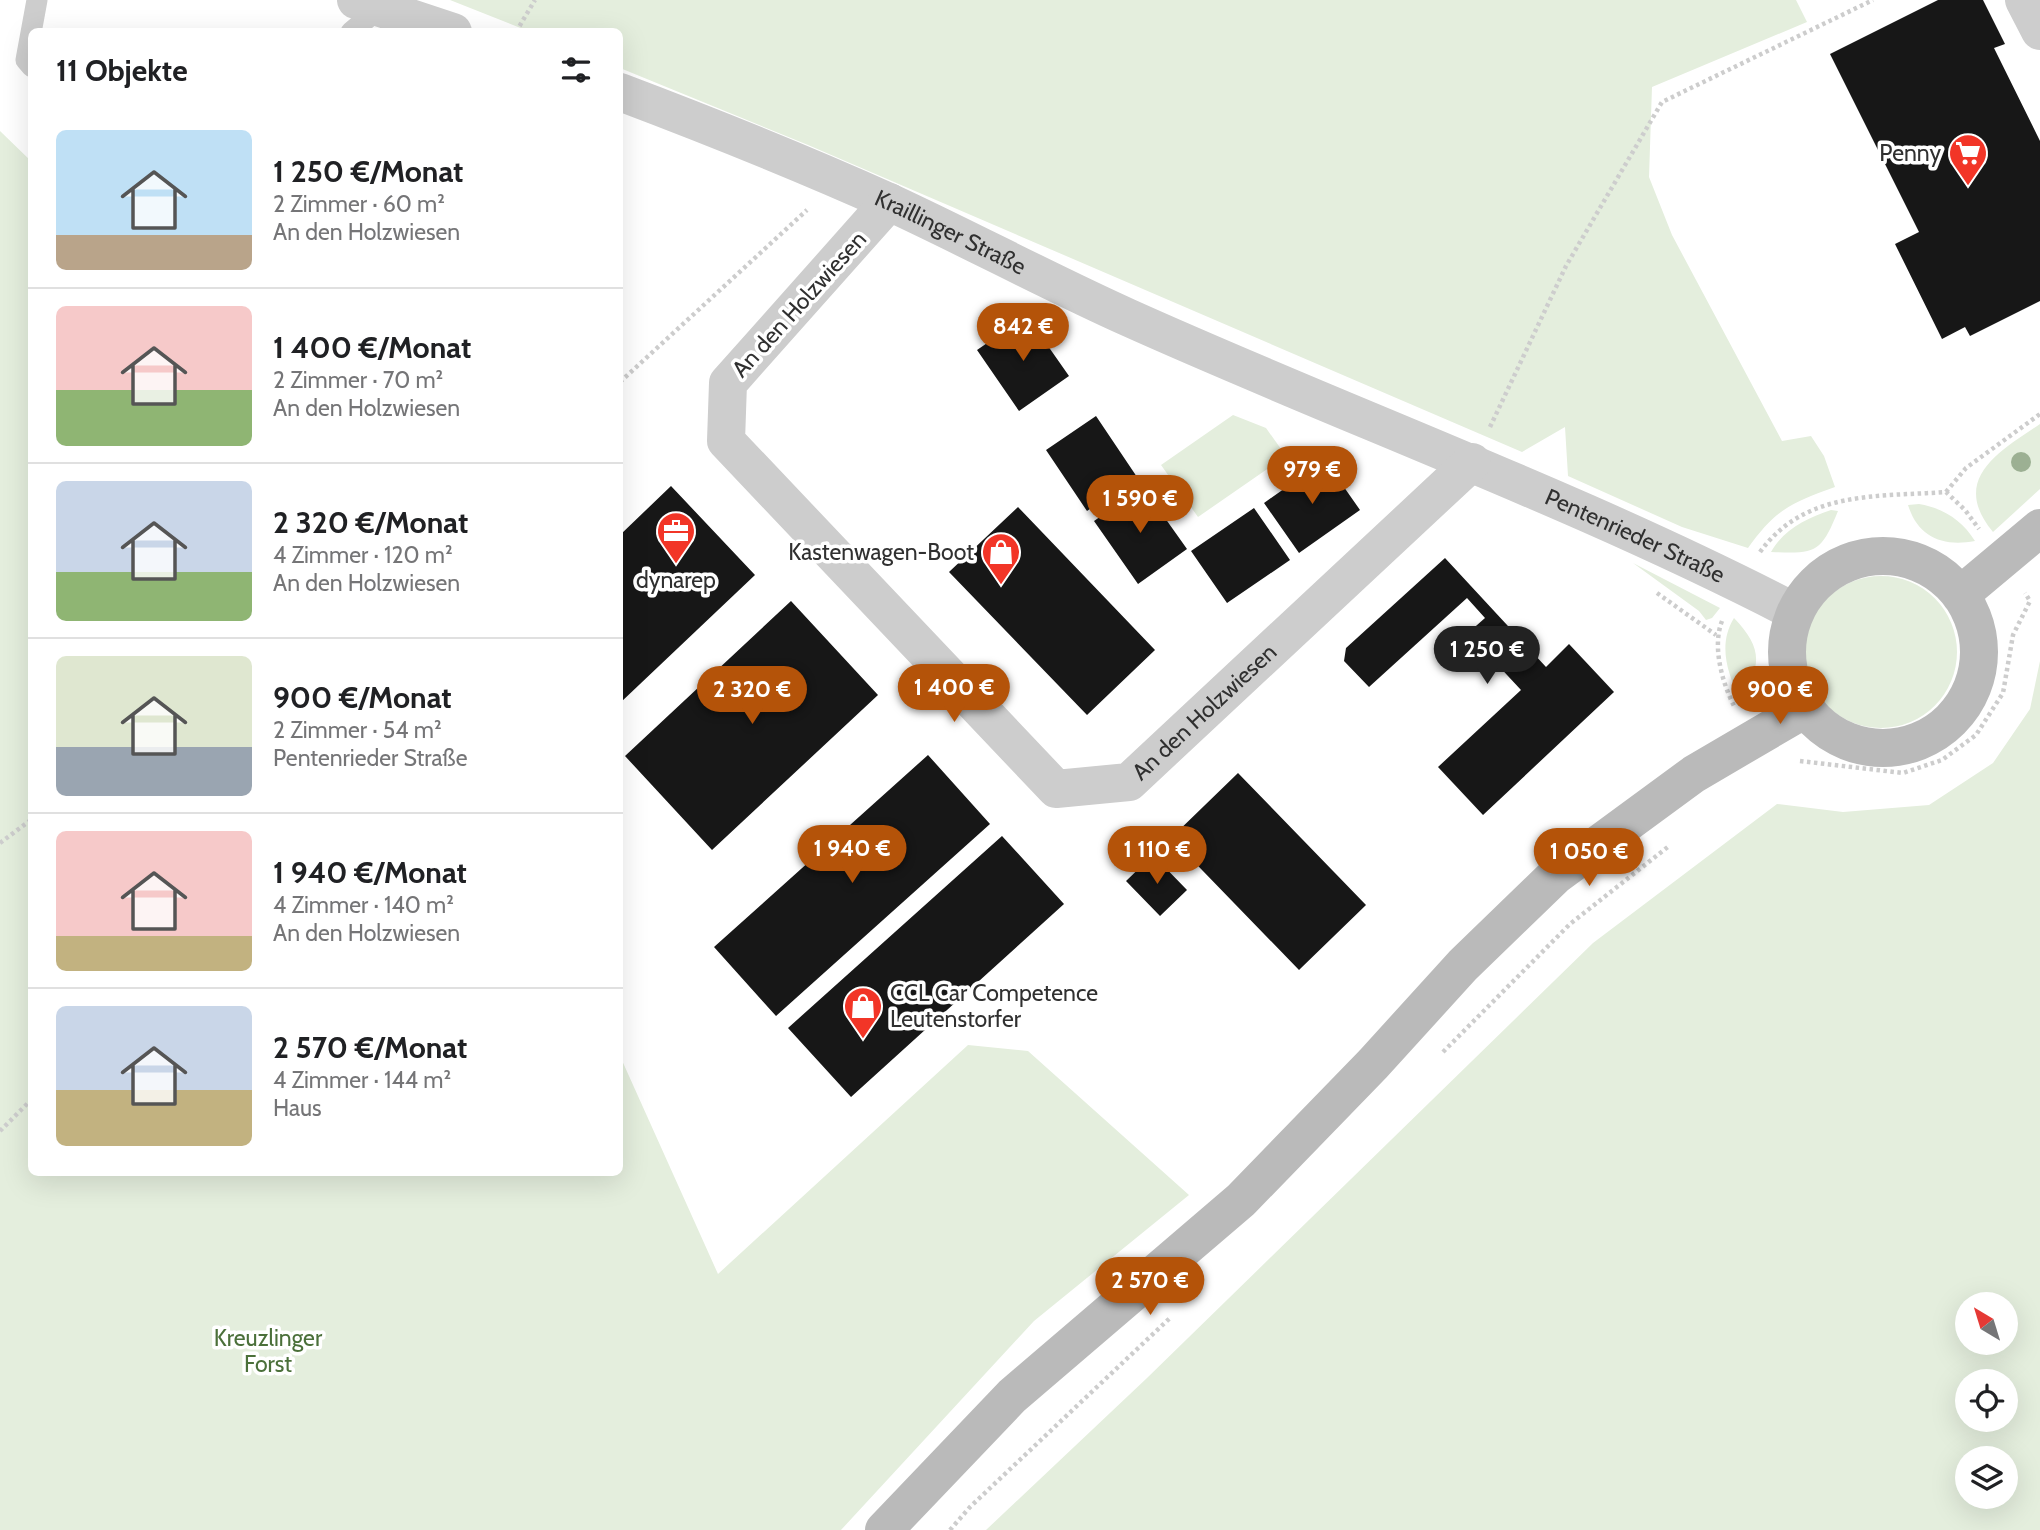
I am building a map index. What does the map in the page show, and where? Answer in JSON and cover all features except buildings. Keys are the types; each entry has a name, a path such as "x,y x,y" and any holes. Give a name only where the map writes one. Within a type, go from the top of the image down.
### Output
{"main road":[{"path":"1960,595 2040,527"},
{"path":"1880,556 1903,558 1925,566 1945,578 1960,595 1975,626 1979,659 1971,691 1952,719 1925,739 1893,748 1859,746 1829,732 1805,709 1793,687 1787,662 1788,637 1795,612 1810,590 1830,572 1853,561 1880,556"},
{"path":"884,1530 1012,1396 1241,1200 1463,965 1555,876 1694,774 1805,709"}],"street":[{"path":"2024,0 2040,31"},
{"path":"369,3 441,28"},
{"name":"Kraillinger Straße","path":"623,93 889,202 1128,317 1472,462"},
{"name":"An den Holzwiesen","path":"889,202 729,383 726,441 1056,789 1129,782 1472,462"},
{"name":"Pentenrieder Straße","path":"1472,462 1740,583 1795,612"}],"lane":[{"path":"32,28 37,0"},
{"path":"353,28 369,3"}],"path":[{"path":"518,28 535,0"},
{"path":"1472,462 1566,266 1662,102 1873,0"},
{"path":"623,379 839,181"},
{"path":"1716,635 1740,583 1776,530 1807,510 1873,497 1946,492 1966,468 2040,414"},
{"path":"1796,762 1808,760 1903,773 1942,761 1976,735 2003,693 2013,635 2030,601 1965,510 1946,492"},
{"path":"0,843 28,822"},
{"path":"0,1131 28,1103"}],"green space":[{"path":"450,0 1796,0 1807,22 1652,87 1649,177 1672,235 1782,441 1811,436 1824,456 1835,487 1796,503 1776,516 1748,548 1682,527 1568,476 1565,427 1522,452 808,145 623,69 623,28 520,28"},
{"name":"Kreuzlinger Forst","path":"0,131 28,158 28,1176 623,1176 623,1063 718,1274 968,1045 1028,1051 1189,1195 1034,1321 841,1530 0,1530"},
{"path":"1233,415 1266,428 1286,456 1198,517 1161,465"},
{"path":"2040,424 2040,489 1993,532 1981,513 1976,497 1978,482 1985,468 1996,456"},
{"path":"1919,504 1951,516 1975,541 1942,541 1925,532 1912,516 1908,505"},
{"path":"1831,510 1838,511 1827,535 1815,548 1798,552 1771,552 1797,525"},
{"path":"1633,563 1720,608 1712,618 1706,620 1699,611"},
{"path":"1881,576 1910,582 1935,598 1951,623 1957,652 1951,681 1935,706 1910,722 1881,728 1852,722 1827,706 1811,681 1805,652 1811,623 1827,598 1852,582"},
{"path":"1734,618 1750,638 1756,656 1753,676 1739,697 1731,678 1725,648"},
{"path":"2040,661 2040,1530 986,1530 1147,1378 1593,943 1777,804 1843,812 1929,805 1993,763 2030,709"}],"place":[{"name":"Penny","path":"1968,187"},
{"name":"dynarep","path":"676,565"},
{"name":"Kastenwagen-Boot","path":"1001,586"},
{"name":"CCL Car Competence Leutenstorfer","path":"863,1040"}]}
